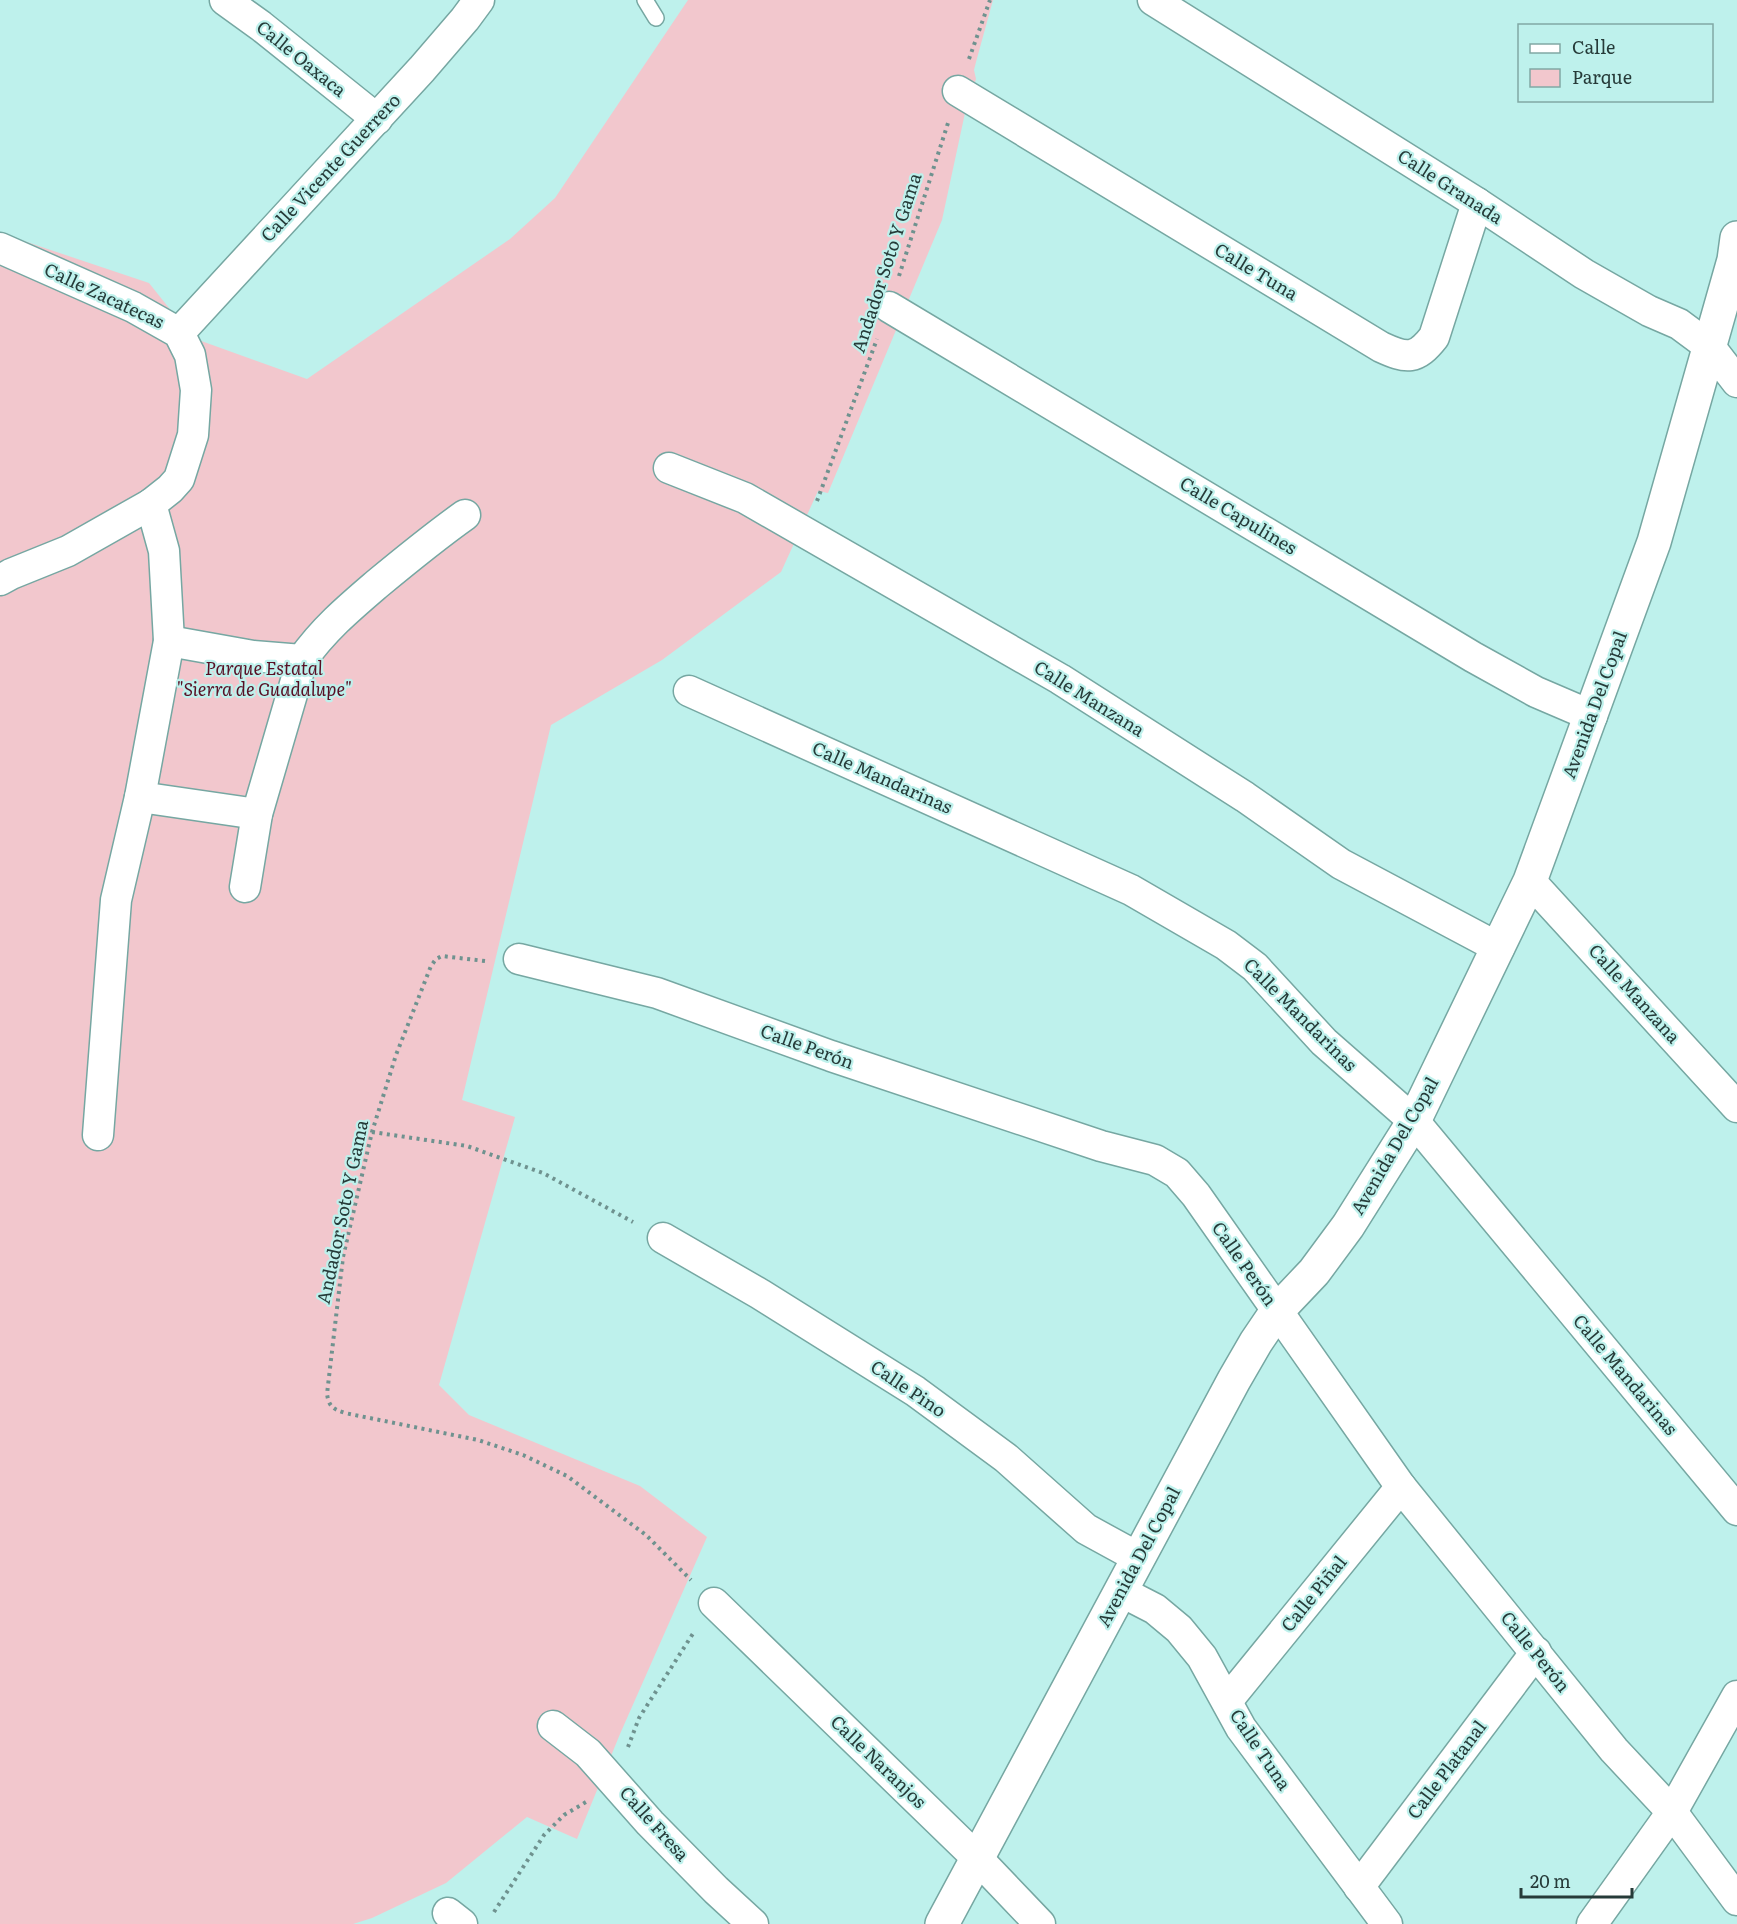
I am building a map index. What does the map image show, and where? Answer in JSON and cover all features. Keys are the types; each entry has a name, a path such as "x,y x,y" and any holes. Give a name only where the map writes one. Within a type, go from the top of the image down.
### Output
{"street":[{"name":"Calle Oaxaca","path":"225,0 377,119"},
{"name":"Calle Vicente Guerrero","path":"179,333 377,119 479,0"},
{"name":"Calle Granada","path":"1153,0 1477,203 1584,274 1629,301 1679,324 1710,347 1737,382"},
{"name":"Calle Tuna","path":"958,91 1371,341 1397,354 1412,356 1424,350 1434,337 1477,203"},
{"name":"Avenida Del Copal","path":"942,1924 1234,1380 1277,1311 1314,1272 1348,1226 1414,1121 1499,948 1530,881 1654,542 1734,260 1737,238"},
{"name":"Calle Zacatecas","path":"0,248 133,307 179,333 190,355 196,390 193,435 179,479 151,504 68,551 0,580"},
{"name":"Calle Capulines","path":"889,307 1473,657 1536,692 1592,716"},
{"name":"Calle Manzana","path":"669,468 745,498 1060,679 1245,797 1341,864 1499,948"},
{"path":"98,1135 116,900 140,797 169,641 164,551 151,504"},
{"path":"245,887 257,814 302,660 317,638 336,620 431,539 465,515"},
{"path":"169,641 253,656 302,660"},
{"name":"Calle Mandarinas","path":"689,691 1131,890 1226,945 1255,967 1324,1042 1414,1121 1737,1510"},
{"path":"140,797 257,814"},
{"name":"Calle Manzana","path":"1530,881 1737,1107"},
{"name":"Calle Perón","path":"519,958 657,993 831,1056 1101,1146 1155,1160 1177,1173 1196,1195 1401,1487 1614,1750 1672,1812 1737,1900"},
{"name":"Calle Pino","path":"663,1238 760,1294 915,1391 1006,1458 1086,1529 1139,1558"},
{"name":"Calle Piñal","path":"1227,1701 1401,1487"},
{"name":"Calle Tuna","path":"1120,1591 1155,1609 1179,1629 1202,1657 1241,1728 1387,1924"},
{"name":"Calle Naranjos","path":"714,1603 977,1858 1040,1924"},
{"name":"Calle Platanal","path":"1359,1887 1536,1652"},
{"path":"1592,1924 1672,1812 1737,1696"},
{"name":"Calle Fresa","path":"553,1726 588,1753 650,1823 753,1924"}],"lane":[{"path":"645,0 656,18"}],"path":[{"name":"Andador Soto Y Gama","path":"805,533 889,307 958,91 990,0"},
{"name":"Andador Soto Y Gama","path":"519,958 480,961 442,956 431,966 396,1055 372,1132 344,1257 327,1394 330,1406 345,1413 383,1422 478,1440 523,1455 567,1476 645,1534 714,1603"},
{"path":"372,1132 467,1146 543,1173 663,1238"},
{"path":"493,1914 544,1835 564,1815 589,1800 613,1779 639,1718 674,1660 714,1603"}],"green space":[{"name":"Parque Estatal \"Sierra de Guadalupe\"","path":"688,0 993,0 974,70 976,79 965,113 942,220 828,493 818,491 781,572 662,660 551,725 462,1100 515,1117 439,1385 469,1415 640,1486 707,1537 620,1734 577,1839 527,1817 446,1883 372,1918 353,1924 0,1924 0,233 149,283 193,338 307,379 510,239 555,198"}]}
